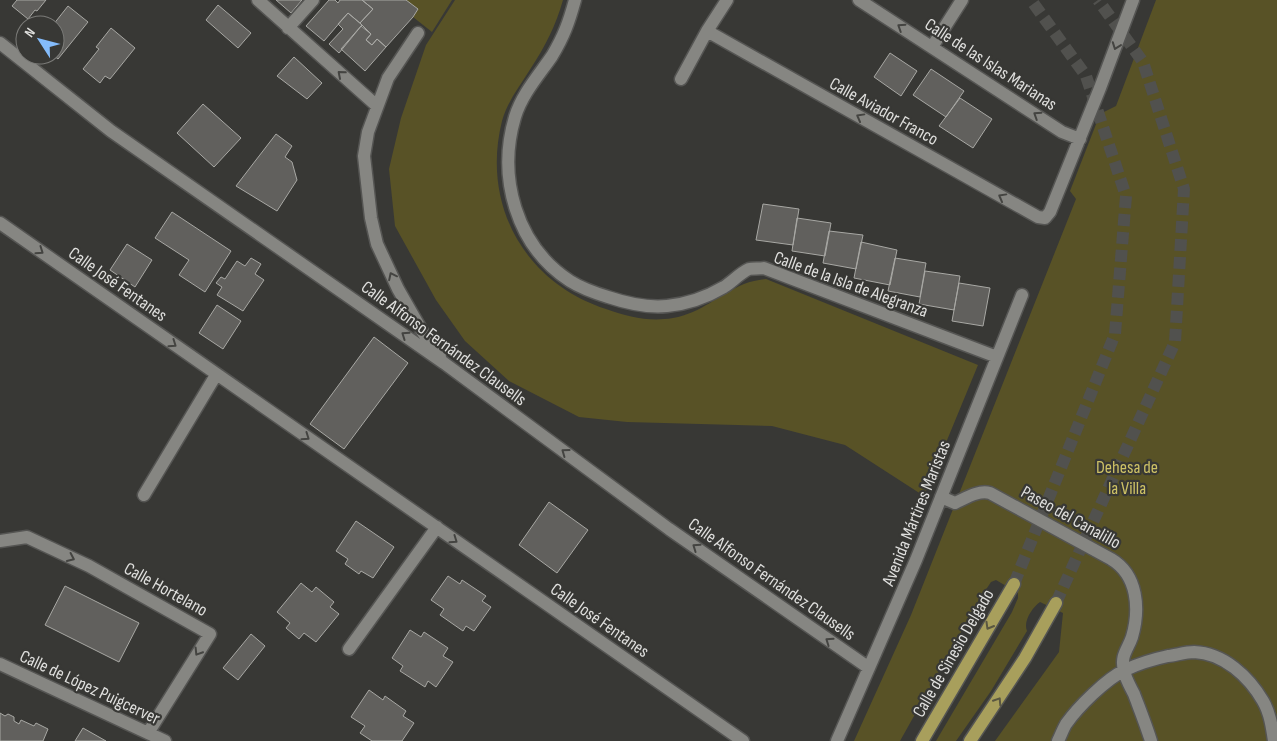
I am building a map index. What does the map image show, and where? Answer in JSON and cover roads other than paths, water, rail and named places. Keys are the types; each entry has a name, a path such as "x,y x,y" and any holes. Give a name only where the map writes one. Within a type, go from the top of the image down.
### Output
{"main road":[{"name":"Calle de Sinesio Delgado","path":"922,741 1014,584"},
{"path":"970,741 1025,658 1056,603"}],"street":[{"path":"258,0 377,106"},
{"path":"288,28 313,0"},
{"name":"Calle de la Isla de Alegranza","path":"575,0 567,28 553,54 524,96 515,116 508,160 508,183 522,229 535,249 552,267 570,281 591,291 626,302 667,306 692,302 724,286 750,269 764,268 997,358"},
{"path":"681,79 707,31 727,0"},
{"name":"Calle de las Islas Marianas","path":"859,0 1062,132 1080,139"},
{"path":"932,46 962,0"},
{"path":"1080,139 1133,0"},
{"name":"Calle Aviador Franco","path":"707,31 1038,217 1045,218 1050,212 1080,139"},
{"path":"418,33 388,78 368,132 364,156 370,218 377,244 398,288 422,331 444,363"},
{"name":"Calle Alfonso Fernández Clausells","path":"0,43 111,131 444,363 669,529 869,668"},
{"name":"Calle José Fentanes","path":"0,222 216,375 743,741"},
{"name":"Avenida Mártires Maristas","path":"837,741 942,497 1022,295"},
{"path":"144,495 216,375"},
{"name":"Paseo del Canalillo","path":"942,497 955,503 976,494 990,493 1118,563 1129,577 1136,594 1136,617 1132,638 1123,656 1124,671"},
{"path":"349,649 436,527"},
{"name":"Calle Hortelano","path":"0,541 27,538 89,566 210,634 148,733"},
{"path":"1058,741 1066,724 1092,694 1124,671 1155,659 1194,652 1221,659 1233,667 1253,686 1264,702 1271,721 1274,741"},
{"name":"Calle de López Puigcerver","path":"0,664 165,741"},
{"path":"1124,671 1147,726 1151,741"}],"tunnel":[{"path":"1014,584 1115,334 1126,196 1086,76 1031,0"},
{"path":"1056,603 1175,342 1184,189 1143,62 1098,0"}],"park label":[{"name":"Dehesa de la Villa","path":"1127,477"}]}
